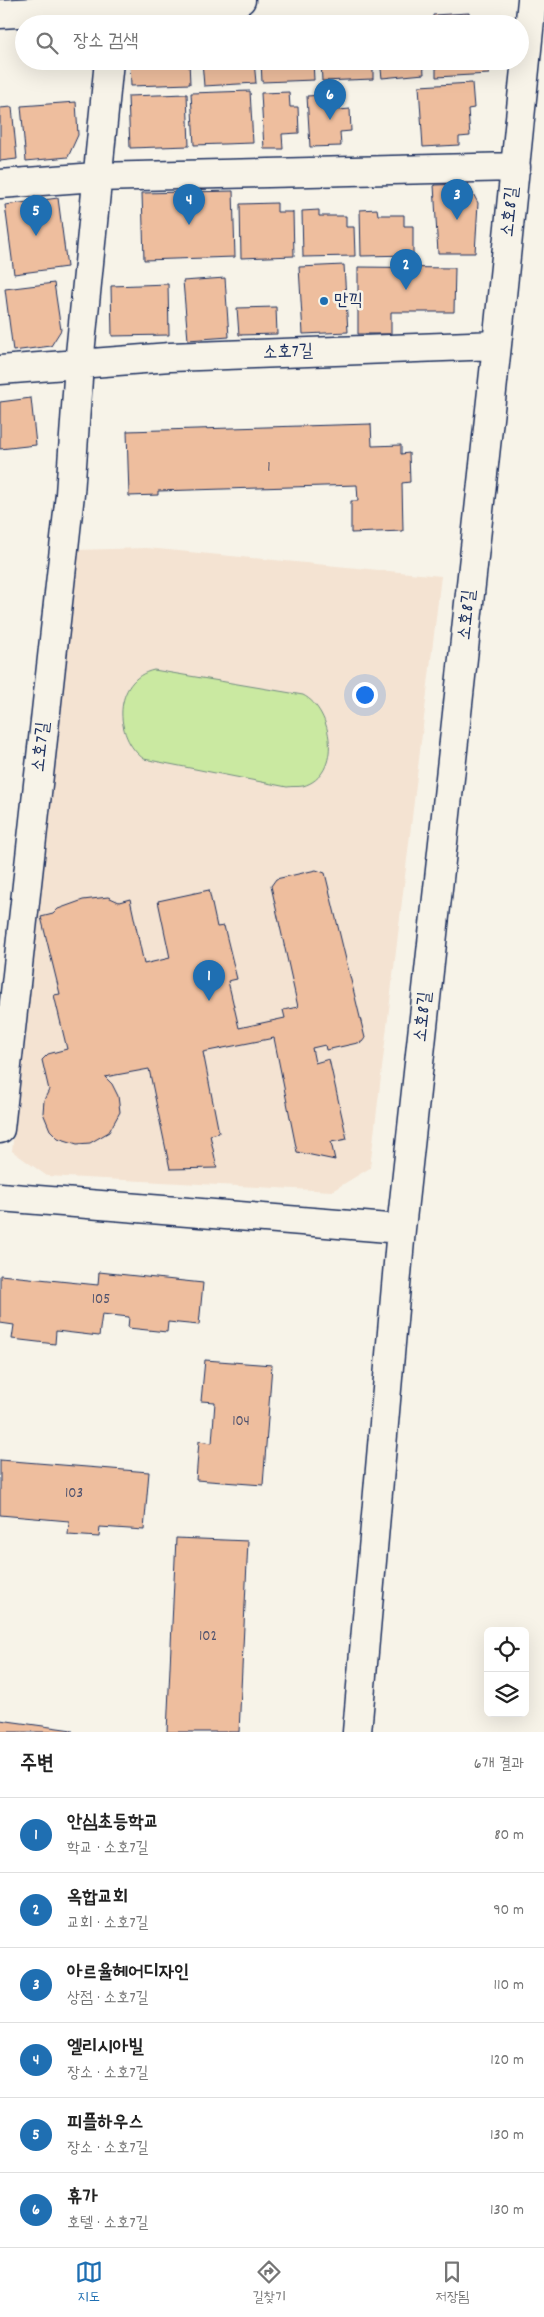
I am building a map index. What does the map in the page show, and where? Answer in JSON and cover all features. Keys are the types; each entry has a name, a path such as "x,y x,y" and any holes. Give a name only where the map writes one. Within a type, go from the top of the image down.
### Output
{"street":[{"path":"0,14 114,11 241,0"},
{"name":"소호8길","path":"529,31 532,0"},
{"name":"소호7길","path":"0,1129 70,494 78,364 108,70"},
{"name":"소호8길","path":"357,1732 401,1229 498,345 525,70"},
{"path":"0,184 96,177 516,167"},
{"name":"소호7길","path":"78,364 170,357 498,345"},
{"path":"0,370 78,364"},
{"path":"0,1197 401,1229"}],"shaded area":[{"path":"147,548 441,576 370,1168 332,1191 47,1176 12,1151 74,550"}],"green space":[{"path":"154,670 303,695 313,703 327,727 328,756 324,769 316,780 303,786 287,787 144,759 134,749 127,737 123,724 122,710 125,696 131,685 141,676"}],"building":[{"path":"469,13 469,15 433,15"},
{"path":"130,70 189,70 190,84 131,86"},
{"path":"203,70 255,70 256,83 204,86"},
{"path":"261,70 313,70 314,80 262,82"},
{"path":"321,70 373,70 373,79 322,81"},
{"path":"381,70 424,70 424,74 382,78"},
{"path":"436,70 489,70 489,74 436,77"},
{"path":"472,83 474,108 468,109 470,136 459,137 459,145 423,147 419,86"},
{"path":"250,91 253,143 194,145 191,93"},
{"path":"289,92 290,107 298,107 299,133 282,134 283,149 264,149 261,93"},
{"path":"187,94 189,146 130,148 128,96"},
{"path":"338,94 339,110 350,109 351,131 340,132 341,146 310,147 307,96"},
{"path":"76,102 78,135 68,157 26,161 21,106"},
{"path":"12,107 17,159 0,161 0,108"},
{"path":"468,184 478,203 475,253 438,253 434,185"},
{"path":"233,191 235,257 144,260 142,193"},
{"path":"58,198 67,267 14,274 5,205"},
{"path":"277,203 277,212 293,212 294,256 241,258 240,204"},
{"path":"377,209 378,215 404,215 404,226 413,226 413,255 361,256 360,210"},
{"path":"319,210 319,216 346,216 346,227 354,227 355,256 303,257 302,211"},
{"path":"344,265 348,332 303,334 299,267"},
{"path":"358,267 455,268 454,312 391,312 391,334 358,334"},
{"path":"225,278 229,337 188,340 183,281"},
{"path":"54,283 61,330 51,346 13,351 5,289"},
{"path":"168,284 169,335 112,336 111,286"},
{"path":"276,307 277,334 239,335 237,308"},
{"path":"31,398 36,445 0,449 0,402"},
{"path":"371,424 372,446 401,445 401,454 409,453 410,482 402,483 403,531 351,533 351,501 358,501 357,485 158,491 158,495 129,496 127,431"},
{"path":"316,870 325,873 365,1038 362,1042 326,1050 325,1045 312,1048 315,1063 329,1059 347,1139 331,1142 335,1160 297,1152 274,1038 203,1052 219,1133 210,1135 217,1168 170,1169 149,1069 105,1077 112,1084 118,1096 120,1112 109,1132 90,1143 77,1144 58,1138 50,1130 43,1113 44,1100 49,1090 42,1060 48,1054 67,1049 54,995 60,994 41,917 53,914 58,909 83,900 108,897 119,902 130,899 144,964 170,958 158,901 209,890 217,927 224,926 237,979 228,981 239,1028 285,1018 283,1010 298,1007 271,886 276,879"},
{"path":"99,1272 203,1283 199,1325 168,1322 167,1332 128,1328 129,1317 102,1314 99,1336 56,1331 55,1344 12,1339 14,1325 0,1323 0,1275 98,1285"},
{"path":"205,1360 272,1365 263,1485 196,1480 199,1441 212,1443 215,1402 201,1401"},
{"path":"0,1460 149,1472 144,1530 100,1527 99,1537 68,1535 69,1521 0,1515"},
{"path":"176,1538 248,1541 239,1732 167,1732"},
{"path":"0,1720 72,1730 72,1732 0,1732"}],"place":[{"name":"휴가","path":"330,120"},
{"name":"아르율헤어디자인","path":"457,220"},
{"name":"엘리시아빌","path":"189,225"},
{"name":"피플하우스","path":"36,236"},
{"name":"옥합교회","path":"406,290"},
{"name":"만끽","path":"324,301"},
{"name":"안심초등학교","path":"209,1001"}]}
